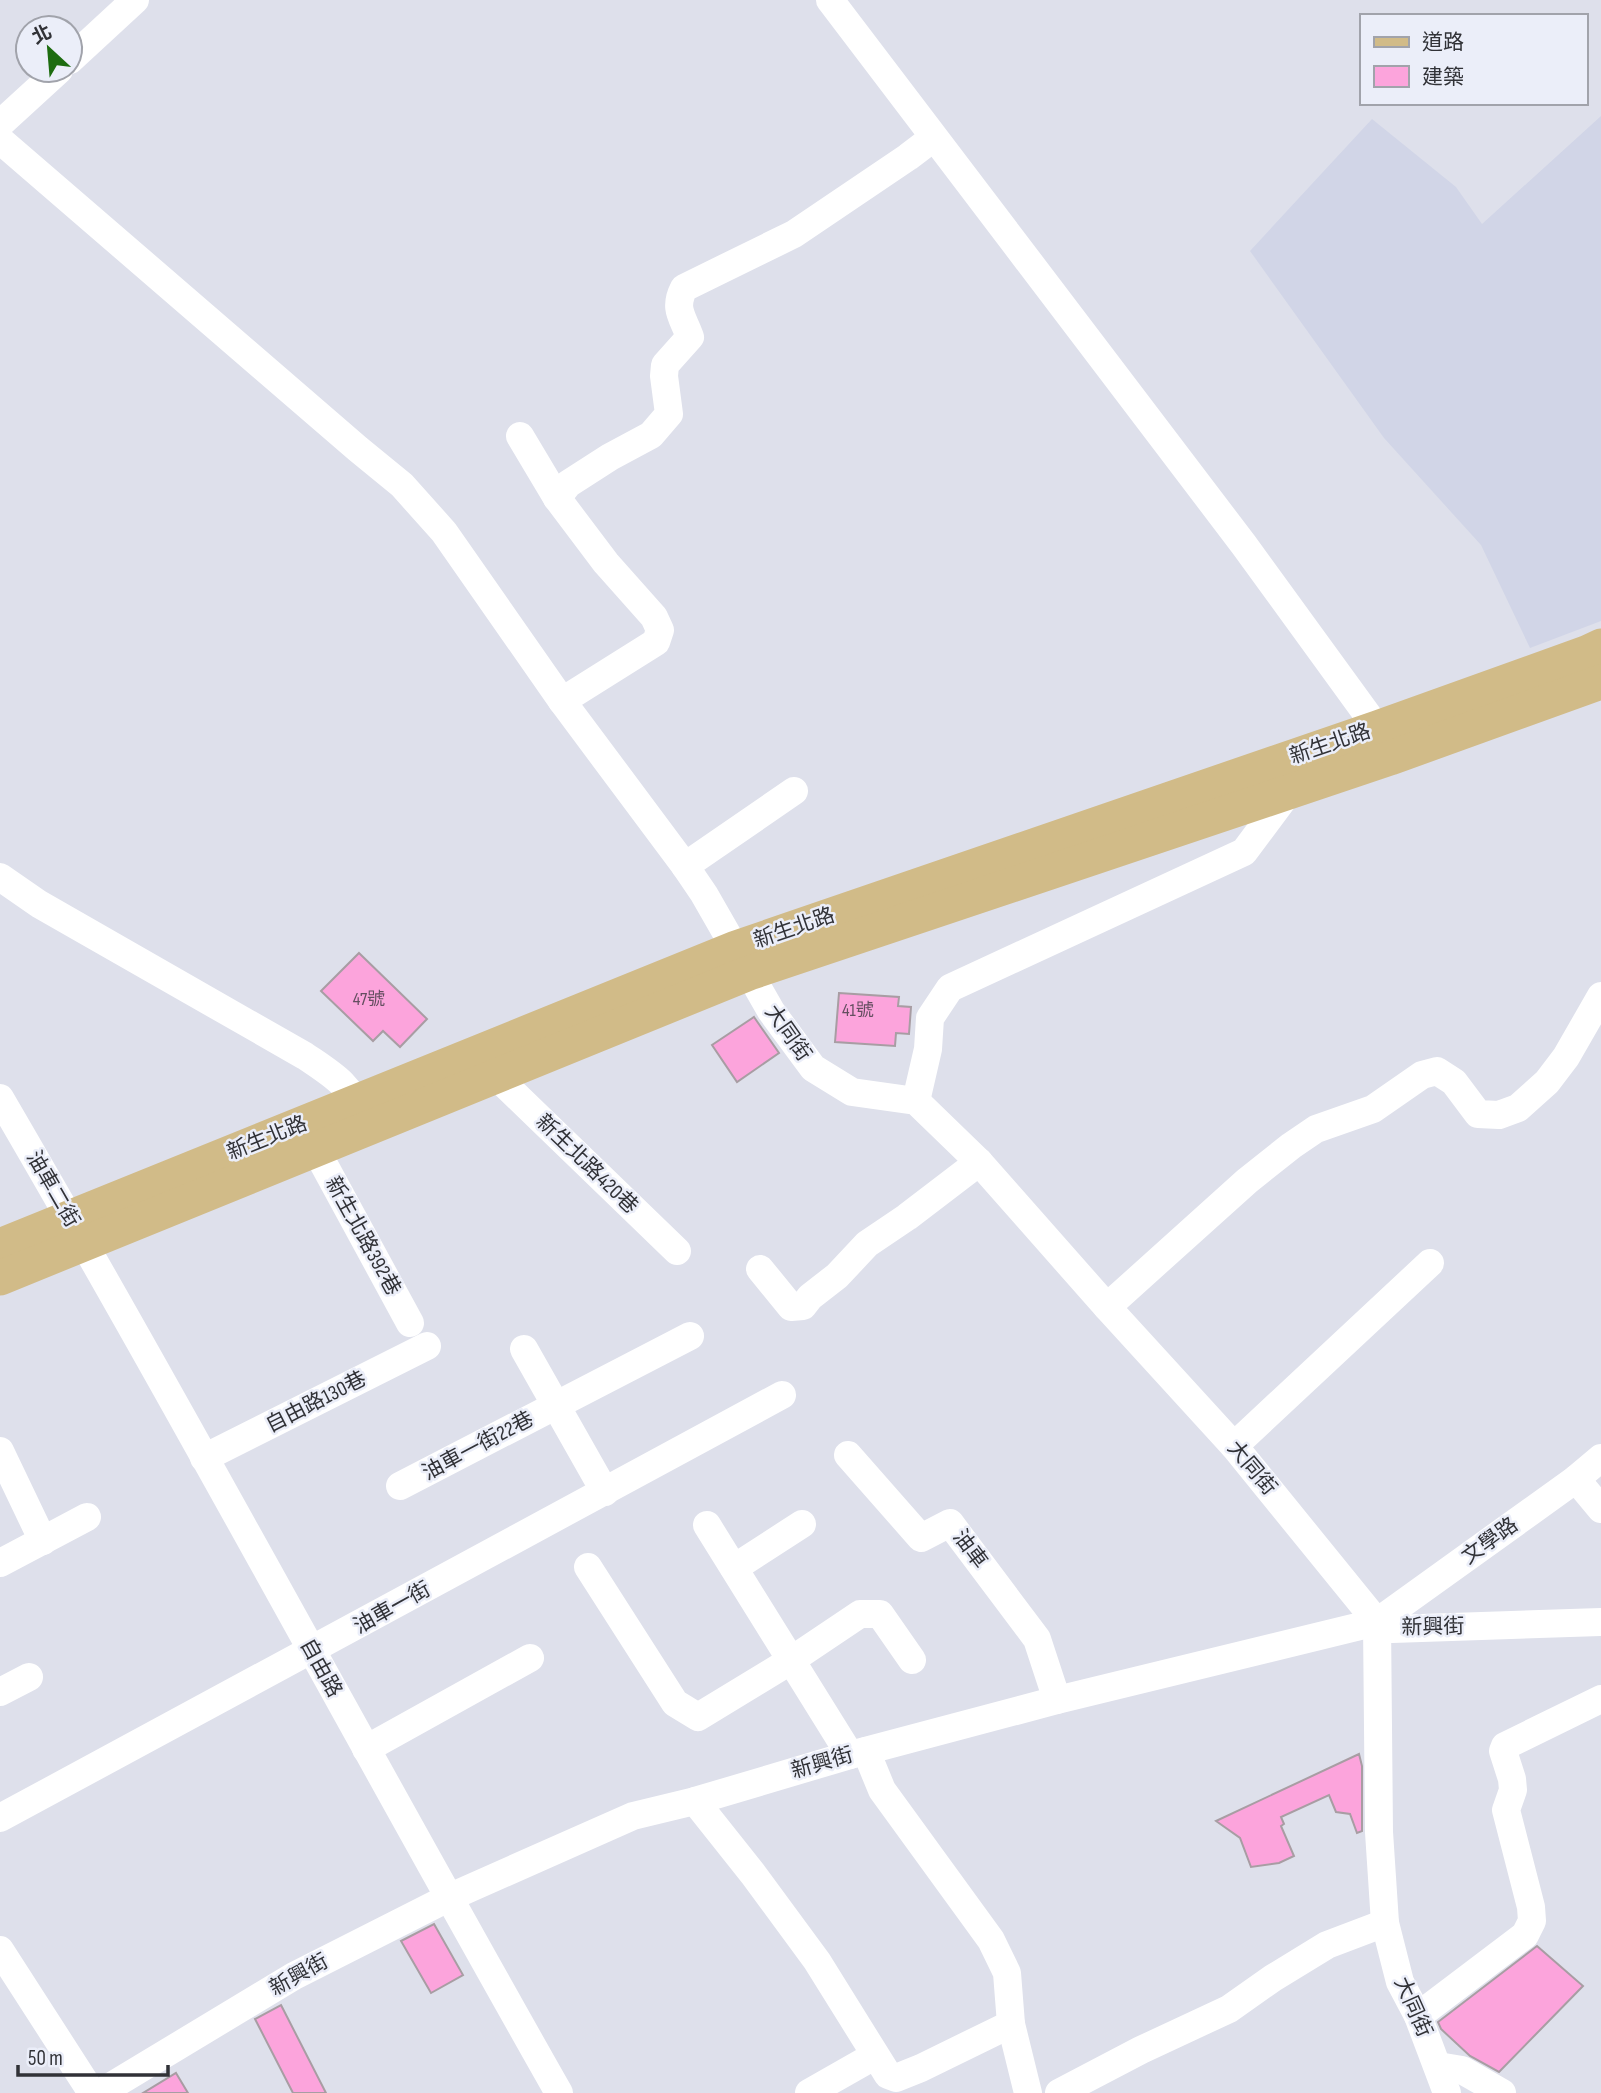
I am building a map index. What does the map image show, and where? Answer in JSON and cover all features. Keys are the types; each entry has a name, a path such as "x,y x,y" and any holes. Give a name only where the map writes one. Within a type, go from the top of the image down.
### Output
{"main road":[{"name":"新生北路","path":"0,1278 77,1230 743,961 1598,672"},
{"name":"新生北路","path":"0,1246 77,1230 316,1150 362,1115 497,1077 743,961 1288,793 1383,743"}],"street":[{"path":"84,47 135,0"},
{"path":"830,0 1244,545 1383,743"},
{"path":"0,124 44,84"},
{"path":"557,498 568,484 651,435 669,414 665,365 690,337 678,299 684,288 794,234 933,138"},
{"name":"大同街","path":"0,140 402,485 444,532 562,701 685,866 771,1011 813,1068 852,1092 916,1101 979,1162 1234,1446 1377,1622 1379,1832 1385,1923 1400,1982 1418,2016 1447,2093"},
{"path":"520,436 557,498 606,563 654,617 660,631 656,642 562,701"},
{"path":"685,866 794,791"},
{"path":"916,1101 928,1049 930,1018 950,989 1244,852 1288,793"},
{"path":"0,877 39,904 305,1056 341,1080 362,1115"},
{"path":"1107,1307 1247,1181 1291,1146 1316,1129 1373,1109 1422,1074 1437,1071 1454,1082 1478,1114 1499,1115 1518,1108 1547,1082 1566,1057 1601,996"},
{"name":"新生北路420巷","path":"497,1077 677,1251"},
{"name":"油車二街","path":"0,1098 77,1230"},
{"name":"新生北路392巷","path":"316,1150 410,1323"},
{"path":"760,1269 791,1307 803,1306 810,1297 837,1276 867,1244 979,1162"},
{"name":"自由路","path":"77,1230 559,2093"},
{"path":"1234,1446 1430,1263"},
{"name":"油車一街22巷","path":"400,1486 690,1336"},
{"name":"自由路130巷","path":"204,1458 427,1346"},
{"name":"油車一街22巷","path":"524,1349 605,1492"},
{"name":"油車一街","path":"0,1818 782,1395"},
{"path":"0,1451 43,1541"},
{"name":"油車","path":"848,1455 921,1538 950,1523 1037,1639 1057,1700"},
{"name":"文學路","path":"1377,1622 1576,1479 1601,1458"},
{"path":"1576,1479 1601,1509"},
{"path":"0,1563 87,1517"},
{"path":"734,1568 802,1524"},
{"path":"707,1525 790,1661 991,1940 1007,1973 1011,2024 1028,2093"},
{"path":"588,1567 675,1703 698,1717 790,1661 860,1614 880,1615 912,1660"},
{"name":"新興街","path":"100,2093 294,1976 448,1898 633,1816 1057,1700 1377,1622 1392,1629 1601,1622"},
{"path":"366,1749 530,1657"},
{"path":"0,1692 29,1677"},
{"path":"1418,2016 1525,1935 1532,1922 1531,1907 1506,1810 1513,1790 1503,1751 1505,1746 1601,1699"},
{"path":"695,1801 817,1961 888,2075 896,2078 1011,2024"},
{"path":"1059,2093 1141,2050 1229,2009 1327,1945 1385,1923"},
{"path":"0,1950 92,2093"},
{"path":"809,2093 874,2056"},
{"path":"1438,2066 1462,2070 1502,2093"}],"shaded area":[{"path":"1601,116 1601,621 1530,648 1481,545 1384,438 1250,251 1372,119 1456,187 1482,224"}],"building":[{"path":"359,953 427,1019 400,1047 383,1031 373,1041 321,991"},
{"path":"839,993 899,997 898,1006 911,1007 909,1034 896,1033 895,1046 835,1042"},
{"path":"754,1017 779,1053 737,1082 712,1045"},
{"path":"1359,1754 1362,1766 1362,1831 1357,1833 1350,1814 1336,1812 1329,1795 1281,1817 1284,1824 1281,1826 1294,1856 1279,1863 1251,1867 1240,1838 1216,1821"},
{"path":"434,1924 463,1975 431,1993 401,1941"},
{"path":"1537,1946 1583,1986 1499,2072 1470,2056 1441,2029 1438,2022"},
{"path":"281,2005 326,2093 293,2093 255,2019"},
{"path":"176,2073 188,2093 143,2093"}]}
